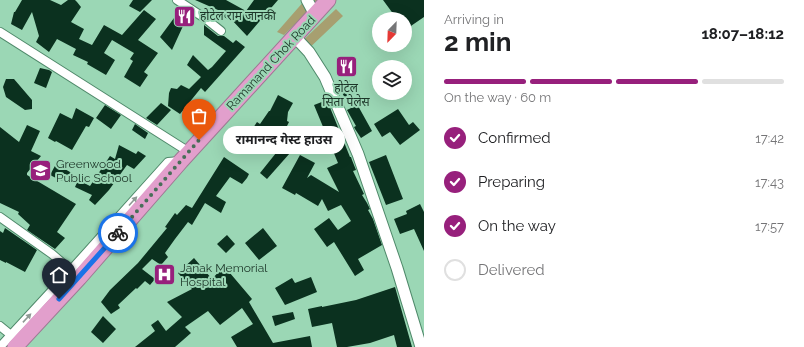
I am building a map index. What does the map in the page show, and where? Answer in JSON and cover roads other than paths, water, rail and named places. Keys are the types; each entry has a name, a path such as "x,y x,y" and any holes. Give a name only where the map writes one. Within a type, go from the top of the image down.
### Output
{"highway":[{"name":"Ramanand Chok Road","path":"13,341 328,0"}],"main road":[{"path":"307,0 315,15"},
{"path":"295,37 309,52 325,77 358,154 397,268 421,347"}],"street":[{"path":"177,0 221,31"},
{"path":"0,32 185,156"},
{"path":"0,217 52,254 75,274"},
{"path":"0,326 13,341 0,347"}],"place":[{"name":"होटेल राम जानकी","path":"184,16"},
{"name":"होटेल सिता पेलेस","path":"346,67"},
{"name":"रामानन्द गेस्ट हाउस","path":"199,140"},
{"name":"Greenwood Public School","path":"41,171"},
{"name":"Janak Memorial Hospital","path":"165,275"}]}
